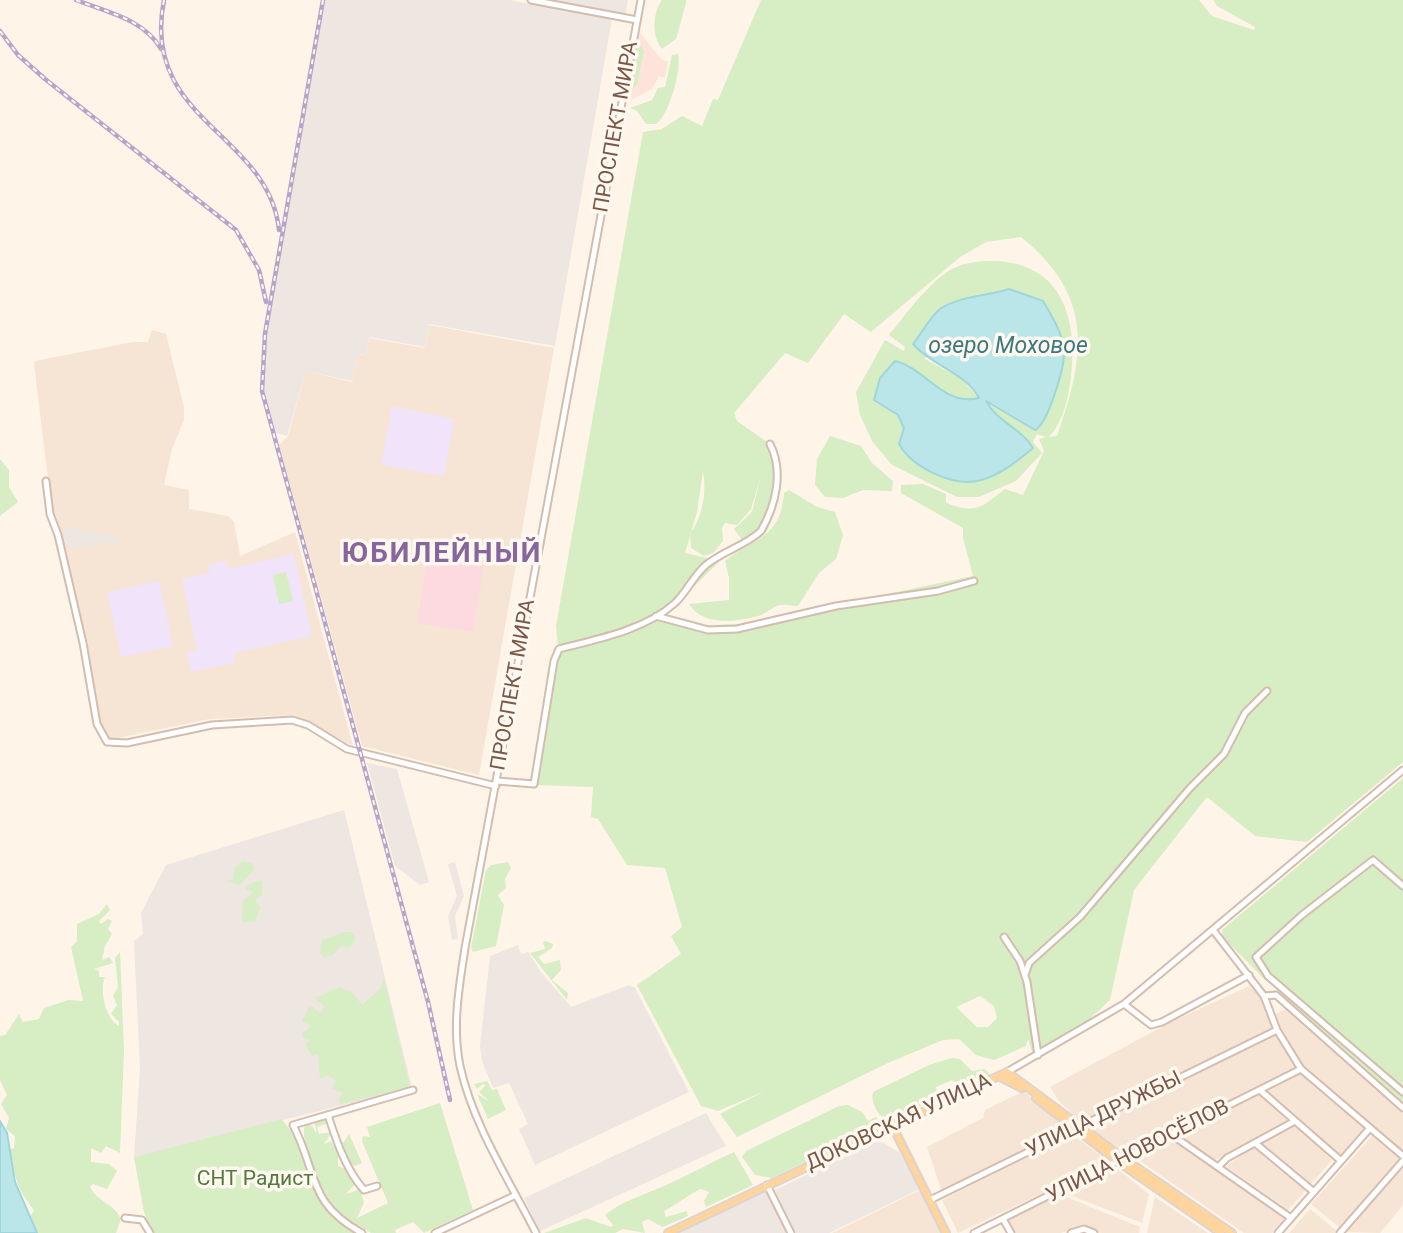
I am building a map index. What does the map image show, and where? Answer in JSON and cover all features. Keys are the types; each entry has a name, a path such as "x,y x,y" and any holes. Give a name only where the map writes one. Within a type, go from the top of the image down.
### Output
{"main road":[{"path":"1007,1072 1078,1128"},
{"name":"ДОКОВСКАЯ УЛИЦА","path":"668,1233 1007,1072"},
{"path":"998,1076 1018,1085 1221,1233"},
{"path":"893,1126 946,1233"},
{"path":"1121,1160 1232,1233"}],"street":[{"path":"531,0 637,19"},
{"name":"ПРОСПЕКТ МИРА","path":"536,1233 481,1124 460,1065 456,1028 466,948 641,0"},
{"path":"46,481 50,514 58,536 81,632 97,724 107,742 127,743 212,725 292,720 308,725 347,749 497,783 534,784 554,662 559,649 634,627 656,617 678,600 695,575 708,564 761,531 778,477 777,458 770,444"},
{"path":"656,617 708,630 737,629 836,606 938,591 974,581"},
{"path":"1025,975 1029,963 1080,917 1190,788 1224,754 1245,713 1267,691"},
{"name":"ДОКОВСКАЯ УЛИЦА","path":"1007,1072 1124,1004 1403,770"},
{"path":"1403,886 1373,860 1302,915 1256,957 1261,967 1276,983 1403,1092"},
{"path":"1213,930 1265,996 1277,1030 1301,1069 1403,1158 1340,1233"},
{"path":"1004,937 1015,951 1025,975 1032,1000 1038,1055"},
{"path":"1124,1004 1152,1025 1248,975"},
{"path":"1265,996 1276,995 1403,1108"},
{"name":"УЛИЦА ДРУЖБЫ","path":"930,1200 1277,1030"},
{"name":"УЛИЦА НОВОСЁЛОВ","path":"974,1233 1301,1069"},
{"path":"362,1233 344,1222 320,1198 293,1125 413,1090"},
{"path":"1261,1091 1340,1160"},
{"path":"328,1115 345,1162 358,1183 363,1190 377,1186"},
{"path":"1219,1166 1227,1158 1295,1121"},
{"path":"1278,1233 1370,1128"},
{"path":"1172,1135 1292,1218"},
{"path":"1255,1143 1314,1192"},
{"path":"767,1185 790,1233"},
{"path":"435,1233 516,1195"},
{"path":"125,1218 142,1220 150,1233"},
{"path":"1003,1219 1011,1233"},
{"path":"1071,1233 1084,1229 1094,1233"}],"shaded area":[{"path":"325,0 509,0 612,19 555,346 429,324 425,347 369,337 366,355 358,354 352,381 306,371 287,436 273,432 263,391 263,356"},
{"path":"553,0 628,0 626,14"},
{"path":"639,32 662,60 668,61 665,78 659,76 652,89 627,102"},
{"path":"429,325 554,348 479,775 362,746 279,445 288,436 306,371 352,382 358,354 366,355 369,338 425,348"},
{"path":"152,330 166,334 184,407 184,420 172,449 164,485 189,490 189,509 228,516 234,522 240,556 295,532 353,746 293,715 210,719 112,739 107,738 101,728 84,636 60,532 52,512 34,364 35,361 133,342 148,342"},
{"path":"392,406 454,419 444,476 381,465"},
{"path":"72,528 118,537 119,542 67,548 63,529"},
{"path":"294,554 312,636 234,653 235,663 191,672 187,652 197,650 182,579 210,573 208,565 226,561 228,569"},
{"path":"428,558 484,567 473,632 417,623"},
{"path":"159,581 173,646 121,657 107,592"},
{"path":"367,763 397,769 429,882 420,885 395,866"},
{"path":"344,810 412,1088 134,1157 140,1069 134,941 143,934 141,913 166,865"},
{"path":"455,862 464,896 455,916 458,939 452,940 448,916 457,896 448,864"},
{"path":"518,945 521,954 528,952 571,1007 629,985 635,988 689,1092 535,1165 519,1129 528,1124 509,1083 493,1088 482,1061 480,1046 490,956"},
{"path":"1249,986 1253,990 1257,988 1275,1028 1083,1124 1059,1101 1050,1087 1169,1023"},
{"path":"1287,1008 1403,1110 1403,1152 1302,1066 1274,1015"},
{"path":"1278,1034 1297,1068 1128,1154 1088,1127"},
{"path":"1300,1072 1364,1128 1339,1157 1266,1092"},
{"path":"1024,1091 1069,1131 942,1192 927,1147 983,1118 985,1110"},
{"path":"1261,1093 1289,1122 1214,1161 1177,1135"},
{"path":"706,1113 726,1146 540,1231 524,1198"},
{"path":"1294,1123 1332,1160 1311,1184 1259,1143"},
{"path":"1072,1134 1109,1162 958,1233 942,1200"},
{"path":"1373,1135 1400,1158 1340,1228 1311,1204"},
{"path":"1171,1138 1287,1215 1272,1233 1244,1233 1136,1158"},
{"path":"875,1142 884,1143 899,1152 920,1189 829,1233 796,1233 775,1190"},
{"path":"1254,1146 1306,1190 1288,1210 1226,1166"},
{"path":"1403,1163 1403,1205 1380,1233 1344,1232"},
{"path":"1115,1167 1149,1194 1142,1223 1064,1193"},
{"path":"920,1190 942,1233 832,1233"},
{"path":"766,1192 788,1233 677,1233"},
{"path":"1059,1194 1140,1227 1139,1233 1101,1233 1082,1225 1061,1233 1014,1233 1007,1220"},
{"path":"1155,1197 1208,1233 1147,1233"},
{"path":"1310,1209 1337,1231 1289,1233"}],"green space":[{"path":"662,0 686,0 686,3 676,39 662,49 656,38 654,25"},
{"path":"761,0 1199,0 1212,16 1254,30 1255,27 1217,6 1213,0 1403,0 1403,762 1307,842 1255,836 1207,797 1134,890 1110,1000 1079,1029 1032,1052 1028,1039 1026,1046 994,1060 976,1055 959,1039 943,1040 890,1062 737,1137 720,1114 765,1091 718,1111 701,1106 637,985 681,954 671,936 682,927 665,868 627,865 598,819 591,817 593,787 536,785 559,659 556,626 643,132 662,129 682,116 702,126 713,99 718,100","holes":["1021,237 1045,259 1062,282 1072,305 1077,328 1078,353 1074,379 1057,436 1049,437 1062,417 1067,401 1073,356 1068,316 1061,298 1051,284 1036,272 1017,264 973,262 952,269 934,282 889,335 905,347 904,351 885,340 856,392 860,415 872,441 892,465 957,497 979,497 1016,481 1042,453 1033,442 1037,434 1046,437 1039,439 1044,451 1023,495 1005,489 984,505 964,508 946,503 946,494 923,484 901,485 901,493 963,528 973,576 744,624 709,625 666,614 720,561 685,553 690,536 691,548 704,556 713,553 723,541 722,528 725,523 737,525 751,509 761,475 752,512 734,529 746,545 767,531 775,510 777,449 737,421 734,413 785,353 808,363 844,314 871,332 960,257 986,242","1009,289 1062,372 1049,411 996,406 985,400 1033,449 1004,468 904,428 898,415 887,406 908,364 931,385 949,395 979,398 960,378 925,359 960,300","703,471 703,503 691,532","980,996 994,1006 997,1018 988,1027 977,1027 956,1007"]},
{"path":"641,46 644,51 637,85 631,90 629,86 636,48"},
{"path":"678,54 676,81 670,102 656,124 646,124 637,111 630,108 652,100 658,88 665,87 672,55"},
{"path":"830,436 861,446 872,463 893,481 892,491 863,490 843,498 825,497 815,485 817,459"},
{"path":"0,459 9,470 9,487 18,502 0,516"},
{"path":"789,490 817,507 835,512 843,535 836,559 819,573 798,606 781,605 761,615 732,621 712,619 695,611 689,604 729,600 729,578 725,561 772,528 782,508 784,493"},
{"path":"286,572 293,601 279,604 273,575"},
{"path":"1403,778 1403,1102 1261,976 1223,937 1222,930"},
{"path":"242,861 253,864 254,869 240,885 225,881 233,880 235,868"},
{"path":"508,862 511,868 505,879 506,888 498,895 504,905 496,946 473,952 471,948 486,870 491,865"},
{"path":"262,880 262,894 255,900 260,908 255,922 242,922 243,901 254,892 245,889 249,884"},
{"path":"107,904 110,910 99,921 101,924 108,919 112,921 108,929 112,934 105,946 102,960 109,957 113,963 94,969 99,971 99,977 105,977 103,990 107,1012 119,1026 119,1022 111,1014 117,1005 113,996 118,987 115,958 120,952 124,1050 120,1153 106,1146 101,1153 91,1148 91,1162 109,1164 117,1171 107,1189 93,1184 90,1186 121,1219 116,1233 37,1233 30,1217 34,1210 15,1176 10,1150 14,1148 15,1136 6,1129 9,1118 1,1104 7,1095 0,1080 0,1036 5,1035 19,1014 23,1022 39,1019 44,1008 69,1000 83,1001 71,947 77,941 77,924 99,914"},
{"path":"352,932 355,937 353,945 347,948 342,945 331,956 324,957 320,953 322,940"},
{"path":"543,942 553,944 552,948 538,957 544,964 560,960 561,970 552,980 568,993 567,1000 530,953 545,949"},
{"path":"384,979 410,1087 340,1104 339,1098 343,1093 332,1089 336,1081 328,1075 320,1079 318,1054 312,1056 306,1045 310,1040 304,1039 302,1034 311,1026 302,1021 310,1005 320,1013 325,1007 315,998 339,987 352,992 362,1005 380,989"},
{"path":"952,1058 960,1059 972,1071 985,1069 990,1075 962,1088 952,1080 936,1087 938,1097 891,1122 880,1115 874,1106 873,1092 929,1065"},
{"path":"487,1081 492,1090 497,1089 506,1110 488,1119 477,1094 490,1102 479,1092 486,1085 483,1084 477,1089 474,1084"},
{"name":"СНТ Радист","path":"440,1103 473,1210 424,1233 413,1222 395,1230 396,1233 371,1233 359,1225 355,1227 336,1209 318,1181 306,1150 305,1124 311,1125 317,1134 314,1120 327,1116 329,1123 317,1127 319,1134 332,1132 324,1144 331,1141 338,1153 338,1166 350,1171 356,1183 346,1194 360,1189 364,1202 357,1218 388,1203 362,1141 363,1136 370,1137 367,1127"},
{"path":"848,1105 862,1112 868,1121 876,1117 881,1125 772,1178 755,1175 742,1157 746,1151 839,1106"},
{"name":"СНТ Радист","path":"282,1119 298,1142 324,1204 342,1224 357,1233 152,1233 144,1212 134,1157"},
{"path":"349,1134 362,1163 355,1166 349,1163 343,1143"},
{"path":"734,1152 753,1185 706,1207 704,1201 709,1192 701,1189 664,1211 666,1217 687,1211 688,1216 663,1227 648,1219 642,1222 645,1233 623,1229 615,1233 544,1233 586,1218 611,1227 613,1225 605,1215 619,1206"}],"water":[{"name":"озеро Моховое","path":"1009,289 1043,301 1062,338 1062,369 1055,394 1045,417 1035,430 986,401 996,414 1022,435 1033,448 1009,467 988,478 970,482 934,474 913,460 899,444 904,428 898,415 874,400 880,378 895,361 916,371 955,397 979,398 966,382 913,344 940,309 965,299"},
{"path":"0,1121 7,1133 15,1182 37,1233 0,1233"}],"railway":[{"path":"76,0 135,23 145,30 161,49"},
{"path":"164,0 162,41 170,73 187,100 253,170 270,197 279,230"},
{"path":"323,0 265,334 262,391 428,1002 450,1100"},
{"path":"0,31 18,55 45,79 236,230 259,270 266,302"}],"district":[{"name":"ЮБИЛЕЙНЫЙ","path":"442,555"}]}
